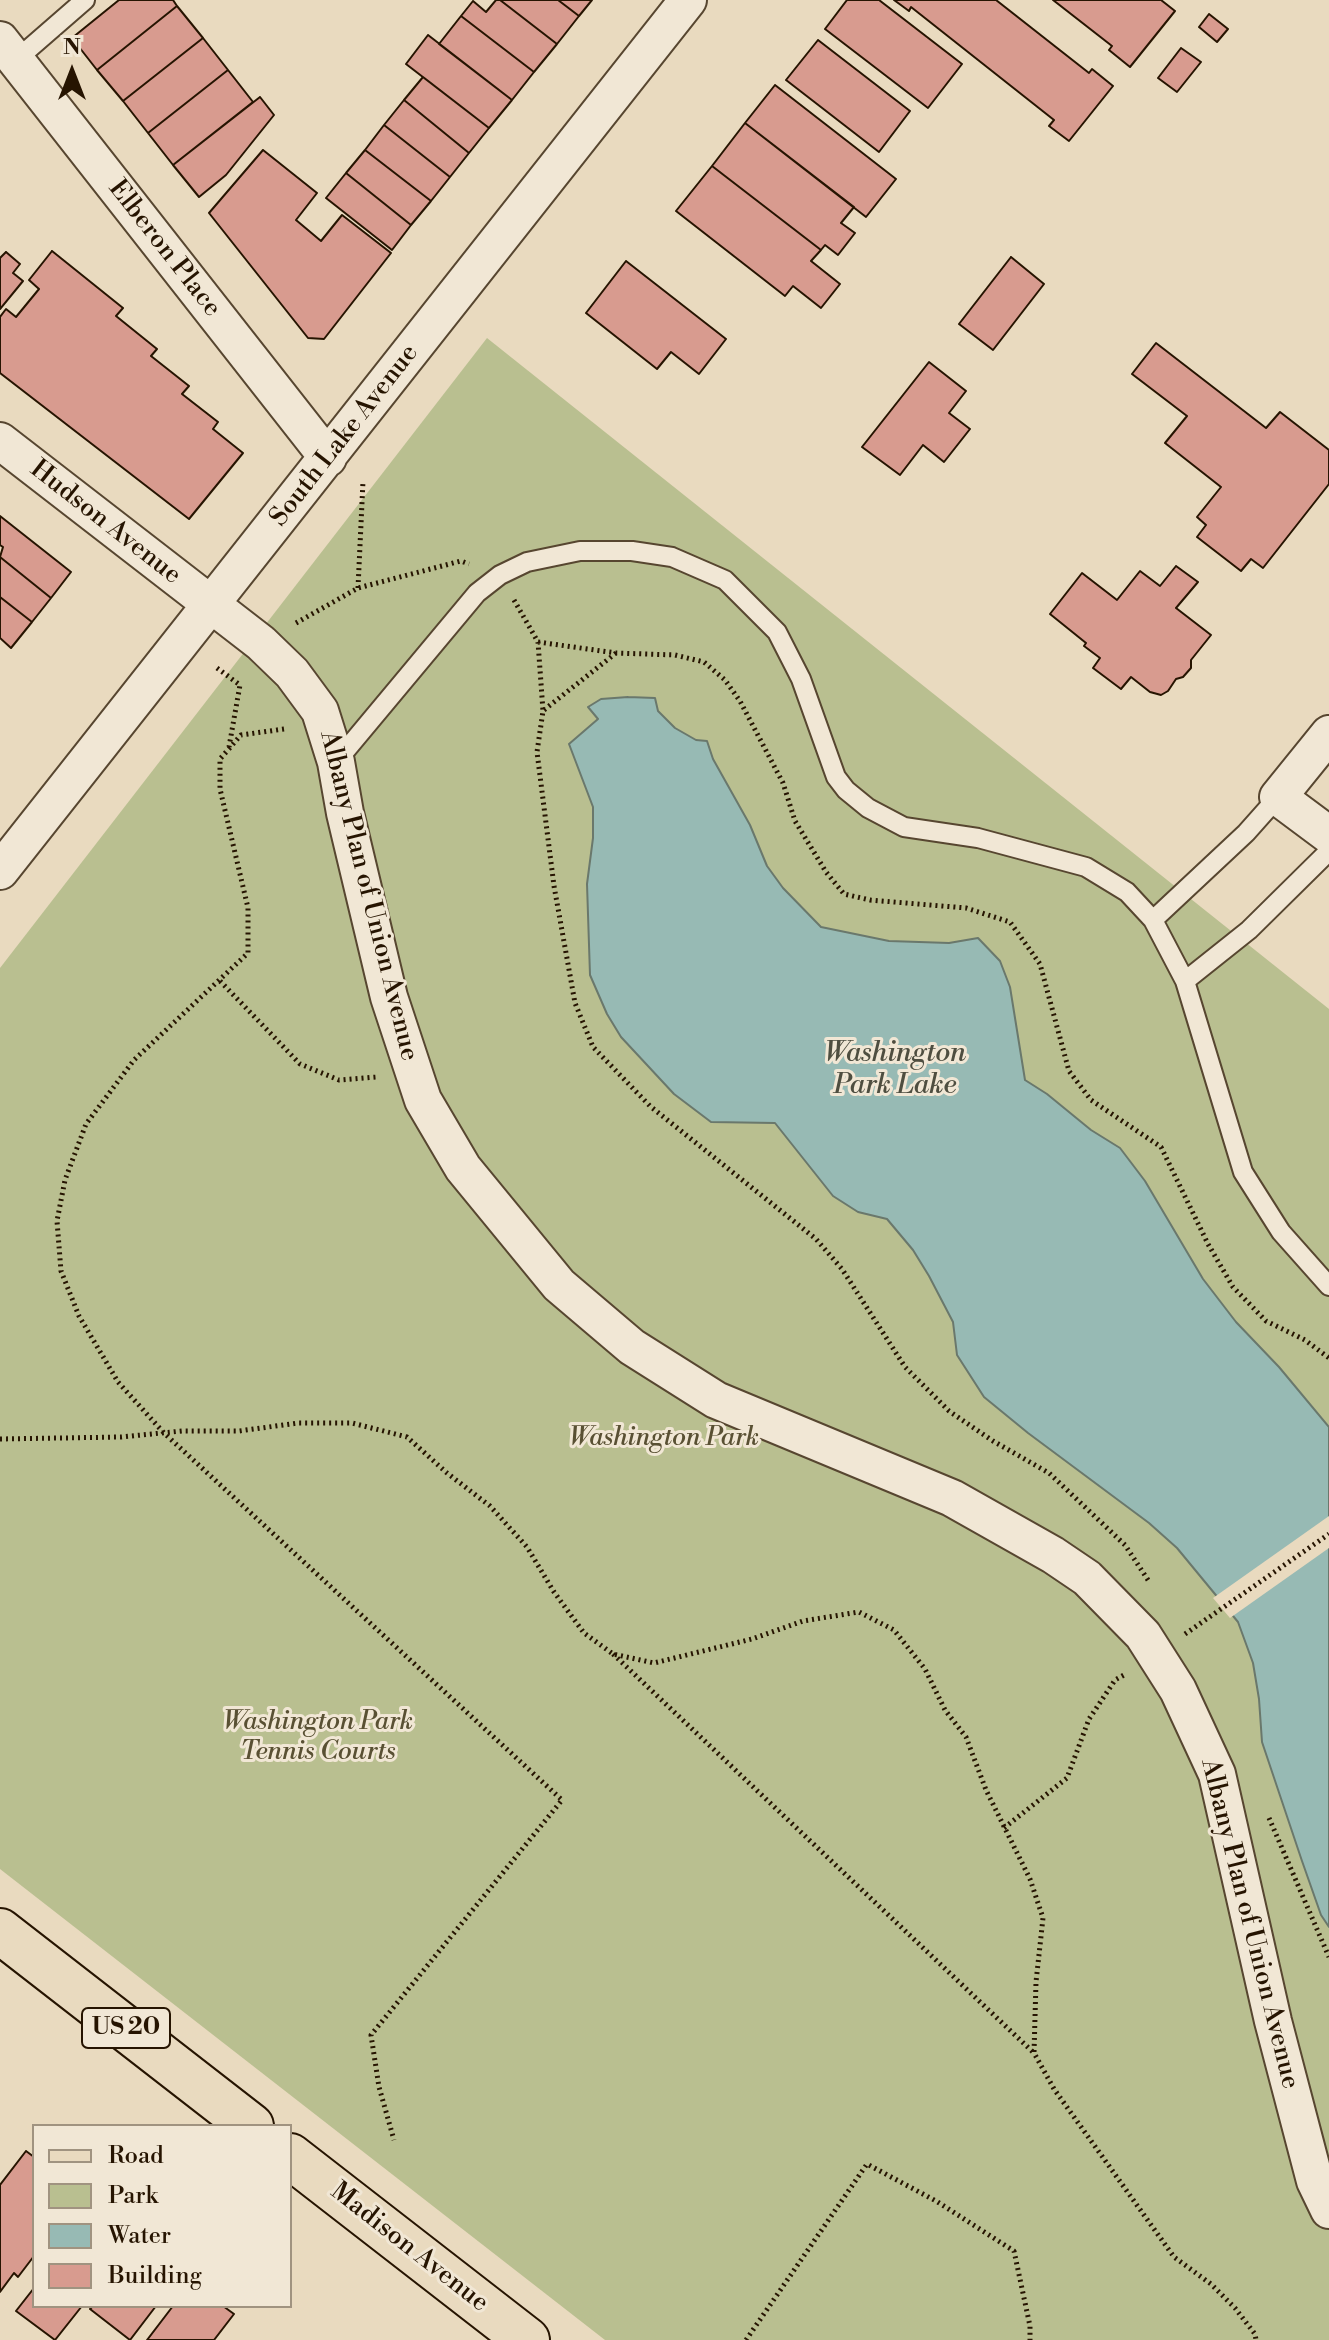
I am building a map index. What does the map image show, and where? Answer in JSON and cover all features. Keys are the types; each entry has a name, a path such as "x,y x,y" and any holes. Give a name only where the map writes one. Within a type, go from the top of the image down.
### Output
{"main road":[{"name":"US 20","path":"0,1931 248,2124"},
{"name":"Madison Avenue","path":"292,2158 527,2340"}],"street":[{"name":"South Lake Avenue","path":"0,871 688,0"},
{"name":"Elberon Place","path":"8,50 328,458"},
{"name":"Hudson Avenue","path":"0,441 211,604"},
{"name":"Albany Plan of Union Avenue","path":"211,604 261,643 292,673 320,711 332,749 389,997 423,1100 463,1168 559,1285 632,1347 716,1400 952,1498 1053,1555 1087,1578 1143,1635 1178,1690 1217,1774 1273,2021 1315,2181 1329,2210"},
{"path":"1329,734 1278,797 1329,835"}],"lane":[{"path":"8,50 85,0"},
{"path":"332,749 477,593 500,575 527,562 580,551 632,551 672,557 725,580 777,632 801,679 836,777 868,808 904,827 978,838 1086,867 1127,892 1153,920 1185,981 1243,1172 1281,1232 1329,1286"},
{"path":"1153,920 1246,833 1278,797"},
{"path":"1185,981 1249,930 1329,851"}],"path":[{"path":"358,588 363,481"},
{"path":"261,643 358,588 461,561 500,575 538,642 543,711 537,752 554,886 575,1003 593,1047 650,1106 816,1239 842,1269 905,1367 949,1411 1049,1473 1125,1545 1154,1589"},
{"path":"538,642 616,653 675,655 704,662 725,680 740,701 783,783 795,821 805,840 844,894 881,901 966,908 1010,922 1040,964 1069,1071 1091,1100 1161,1147 1208,1244 1233,1287 1266,1321 1305,1340 1329,1358"},
{"path":"543,711 616,653"},
{"path":"217,668 240,685 228,748"},
{"path":"332,749 296,728 265,729 241,735 220,759 220,789 248,908 248,953 134,1060 86,1124 65,1180 57,1221 61,1271 79,1316 118,1382 164,1433 562,1800 371,2035 379,2087 394,2140"},
{"path":"220,981 300,1064 339,1080 371,1078 412,1067"},
{"path":"0,1439 239,1431 298,1423 352,1423 407,1437 490,1506 527,1547 584,1633 613,1654 1034,2053 1054,2089 1174,2257 1211,2284 1235,2308 1255,2334 1256,2340"},
{"path":"1004,1828 1067,1778 1089,1719 1115,1680 1156,1656 1329,1534"},
{"path":"613,1654 654,1663 752,1639 803,1621 859,1612 894,1630 925,1669 945,1710 966,1737 1004,1828 1030,1879 1043,1918 1036,1982 1034,2053"},
{"path":"1179,1621 1196,1644"},
{"path":"1267,1813 1329,1957"},
{"path":"746,2340 867,2164 936,2201 1014,2251 1030,2326 1030,2340"}],"green space":[{"name":"Washington Park","path":"487,338 1329,1009 1329,2340 605,2340 0,1869 0,968"}],"water":[{"name":"Washington Park Lake","path":"655,698 658,711 675,728 696,740 707,741 713,759 750,825 767,866 783,888 821,927 889,941 949,943 978,938 1000,961 1010,987 1025,1080 1120,1148 1145,1181 1203,1279 1236,1322 1329,1427 1329,1927 1321,1915 1262,1742 1253,1663 1238,1622 1177,1548 1149,1523 984,1397 957,1355 953,1322 929,1276 913,1250 887,1219 858,1212 833,1196 775,1123 711,1122 674,1094 621,1037 607,1014 590,975 587,884 593,838 593,807 569,744 598,719 588,707 601,699"}],"pier":[{"path":"1329,1516 1329,1548 1230,1618 1213,1598"}],"building":[{"path":"119,0 173,0 177,6 97,70 72,38"},
{"path":"496,0 557,44 534,72 461,16 473,1 486,12"},
{"path":"500,0 558,0 579,16 557,44"},
{"path":"558,0 592,0 579,16"},
{"path":"847,0 879,0 962,64 928,108 825,29"},
{"path":"894,0 996,0 1089,73 1092,69 1113,86 1069,141 1049,126 1054,120 911,7 909,11"},
{"path":"1053,0 1161,0 1175,11 1130,67 1109,50 1112,46"},
{"path":"177,6 203,38 123,101 97,70"},
{"path":"1209,14 1228,29 1217,42 1199,27"},
{"path":"461,16 534,72 512,100 439,44"},
{"path":"428,35 512,100 489,128 406,64"},
{"path":"203,38 228,70 148,133 123,101"},
{"path":"818,40 910,111 879,152 786,80"},
{"path":"1181,48 1201,62 1177,92 1158,78"},
{"path":"228,70 253,102 173,165 148,133"},
{"path":"423,77 489,128 469,153 404,100"},
{"path":"775,85 896,179 866,217 745,123"},
{"path":"260,97 274,115 226,175 199,197 173,165"},
{"path":"404,100 469,153 450,177 384,125"},
{"path":"745,123 854,207 841,223 855,233 838,255 825,245 821,250 712,166"},
{"path":"384,125 450,177 431,201 365,150"},
{"path":"263,150 317,193 296,220 321,241 342,215 391,253 324,339 308,338 209,213"},
{"path":"365,150 431,201 411,225 346,173"},
{"path":"712,166 821,250 811,261 840,284 821,308 793,286 785,296 676,211"},
{"path":"346,173 411,225 392,250 326,198"},
{"path":"52,251 123,308 116,316 157,349 151,356 189,386 182,394 218,422 213,429 243,453 189,519 0,373 0,317 6,309 16,317 39,289 29,280"},
{"path":"6,252 20,264 13,273 23,281 0,309 0,258"},
{"path":"1011,257 1044,284 993,350 959,324"},
{"path":"626,261 726,339 699,374 671,352 657,369 586,313"},
{"path":"1156,343 1266,428 1280,412 1329,450 1329,484 1263,568 1251,559 1241,571 1197,537 1206,525 1197,517 1221,487 1165,443 1187,416 1132,374"},
{"path":"929,362 966,391 949,413 970,429 944,462 923,445 900,475 862,447"},
{"path":"0,516 71,572 51,598 0,557 3,547 0,545"},
{"path":"0,557 51,598 32,622 0,597"},
{"path":"1176,566 1198,582 1176,608 1211,635 1191,660 1191,668 1161,695 1150,692 1131,677 1121,689 1093,668 1100,658 1084,646 1086,643 1050,614 1082,573 1117,600 1140,571 1160,586"},
{"path":"0,597 32,622 11,648 0,638"},
{"path":"26,2151 32,2156 32,2259 18,2277 14,2273 0,2292 0,2185"},
{"path":"32,2291 32,2308 80,2308 55,2340 16,2311"},
{"path":"91,2308 154,2308 130,2340"},
{"path":"171,2308 226,2308 234,2314 214,2340 147,2340"}],"park label":[{"name":"Washington Park Tennis Courts","path":"318,1738"}]}
